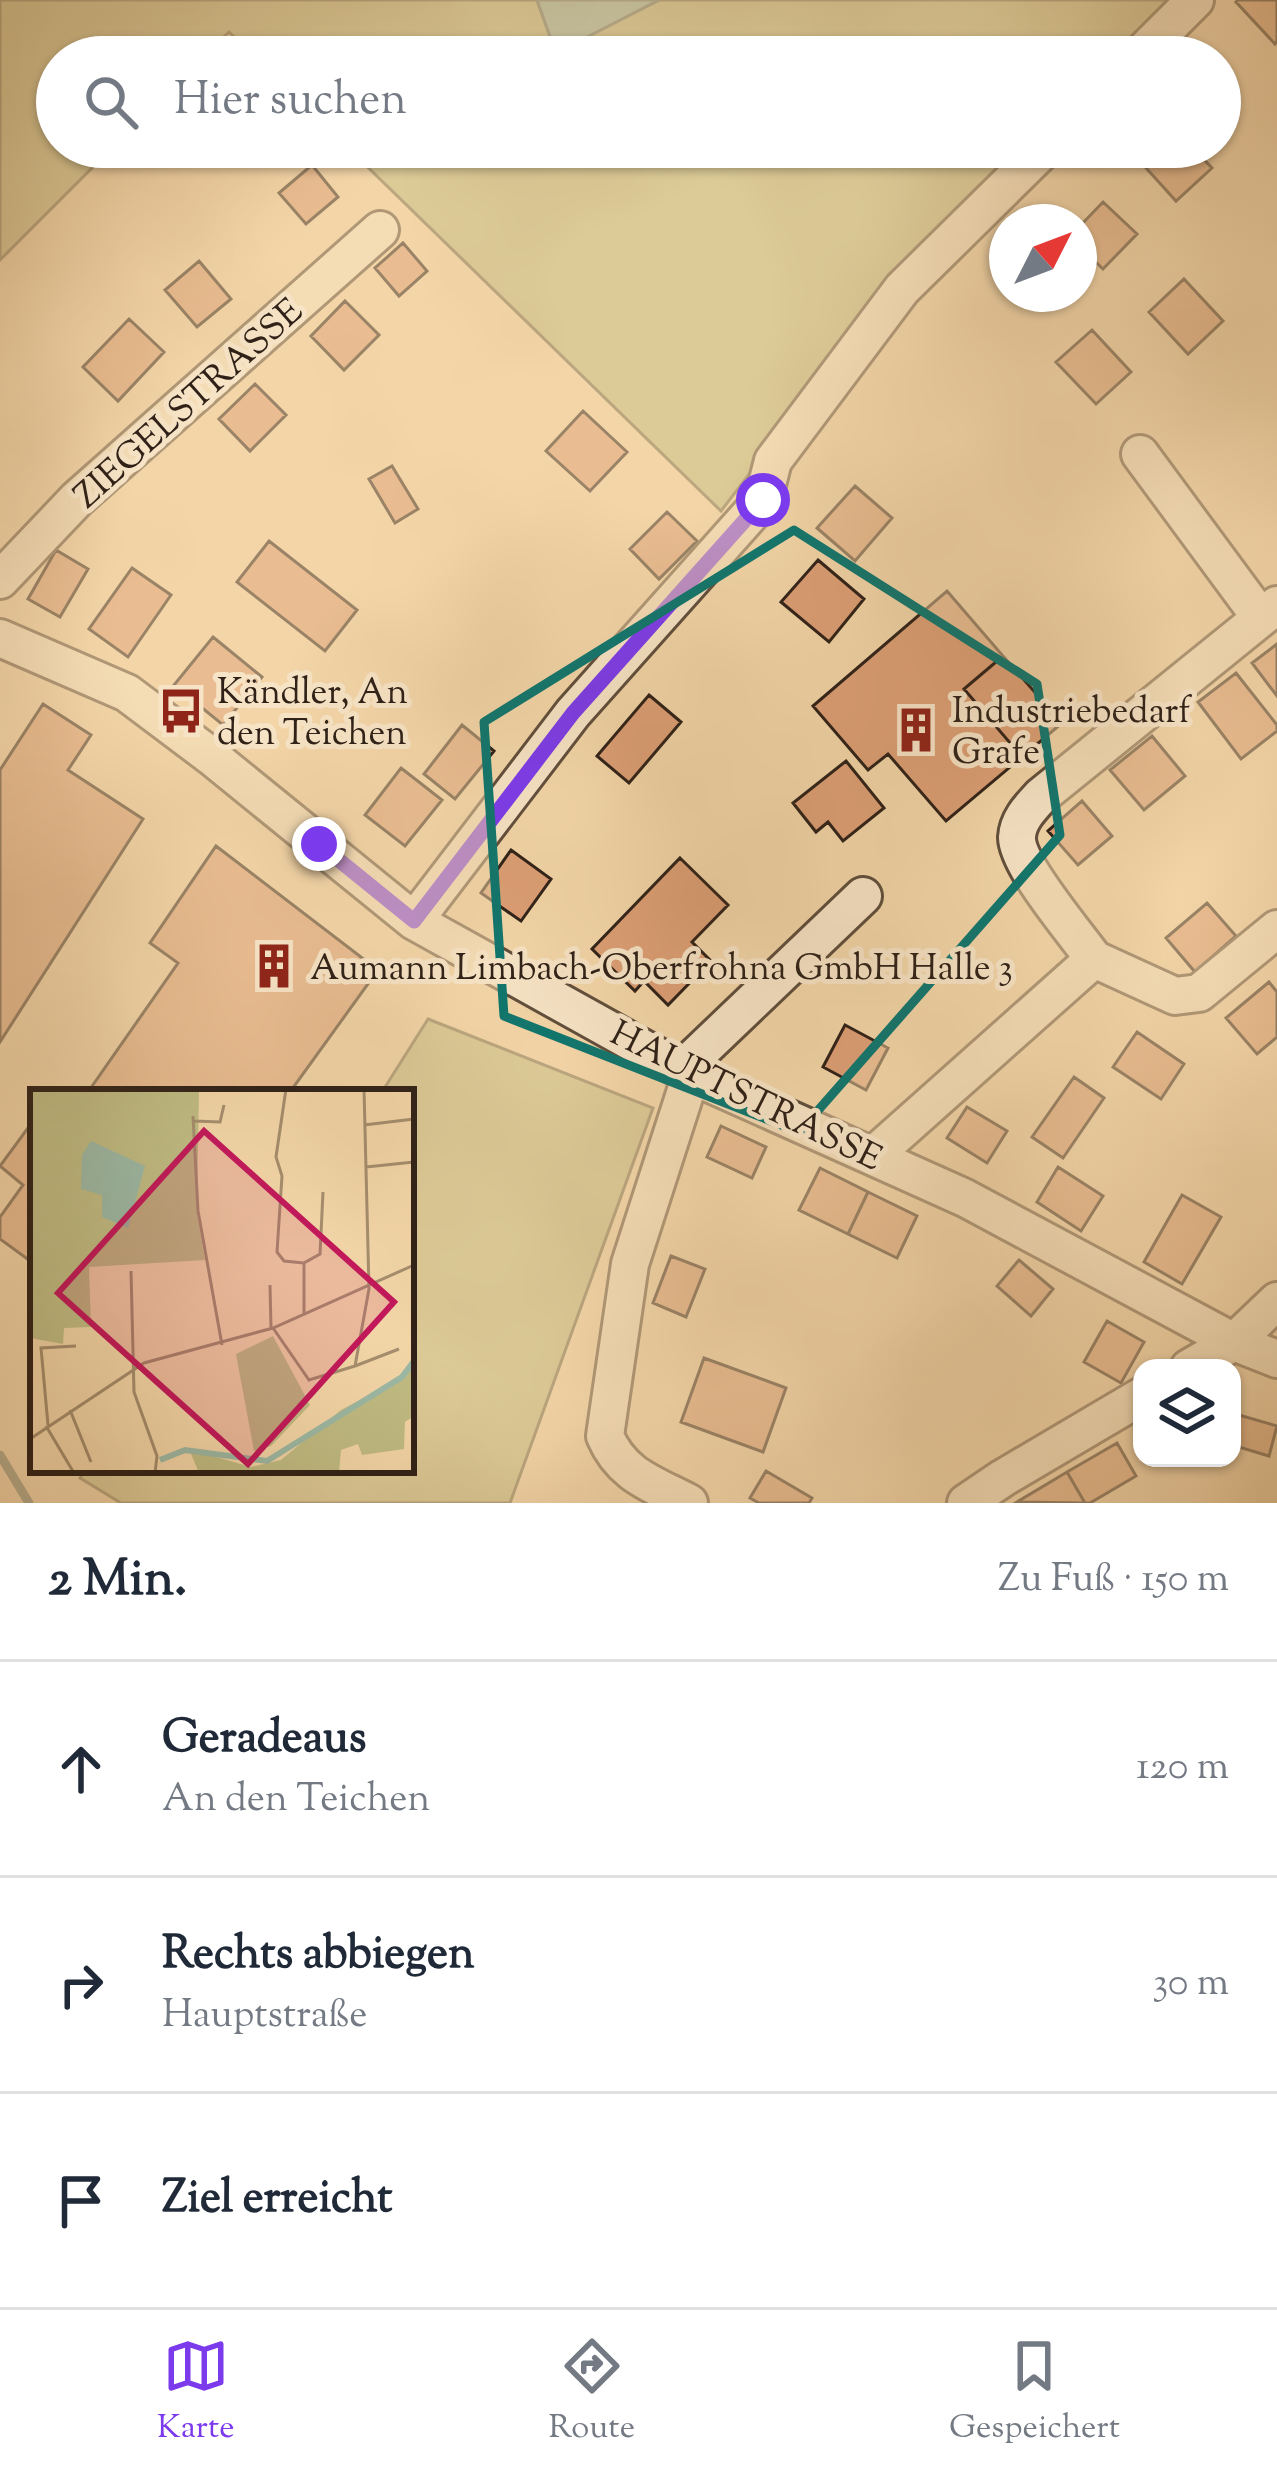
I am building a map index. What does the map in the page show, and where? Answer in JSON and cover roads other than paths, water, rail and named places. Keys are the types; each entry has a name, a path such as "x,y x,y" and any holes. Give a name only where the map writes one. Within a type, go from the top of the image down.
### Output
{"street":[{"path":"1159,36 1195,0"},
{"path":"414,921 573,713 763,500 773,461 902,289 1025,168"},
{"name":"ZIEGELSTRASSE","path":"0,580 76,499 380,230"},
{"path":"1140,454 1269,612 1040,796 1024,815 1017,839 1024,863 1094,958 1175,997 1199,993 1277,929"},
{"name":"HAUPTSTRASSE","path":"0,638 127,693 414,921 686,1073 965,1198 1234,1342 1277,1359"},
{"path":"689,1503 632,1474 613,1456 605,1436 631,1264 686,1073 863,896"},
{"path":"874,1155 1094,958"},
{"path":"1205,1359 1234,1342 1277,1301"},
{"path":"966,1503 1133,1401"}],"waterway":[{"path":"0,1455 29,1503"}],"place":[{"name":"Kändler, An den Teichen","path":"181,711"},
{"name":"Industriebedarf Grafe","path":"916,730"},
{"name":"Aumann Limbach-Oberfrohna GmbH Halle 3","path":"274,966"}]}
